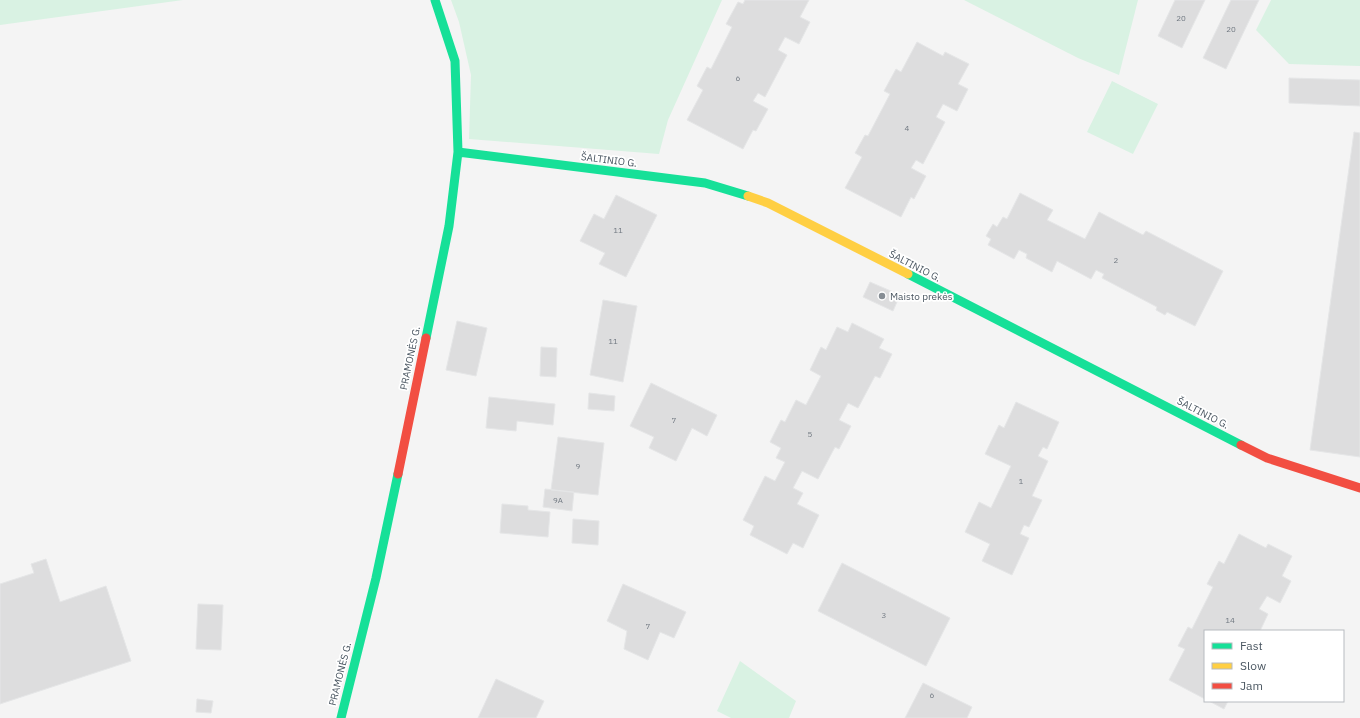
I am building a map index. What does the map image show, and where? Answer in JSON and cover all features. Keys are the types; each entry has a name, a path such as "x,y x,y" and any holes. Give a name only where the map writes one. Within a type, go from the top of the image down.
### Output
{"street":[{"name":"PRAMONĖS G.","path":"340,718 376,578 449,226 458,152 455,61 440,10 435,0"},
{"name":"ŠALTINIO G.","path":"458,152 705,183 739,192 768,203 1267,458 1360,488"}],"green space":[{"path":"0,0 183,0 0,25"},
{"path":"451,0 722,0 668,120 659,154 469,139 471,75 459,22"},
{"path":"964,0 1138,0 1119,75 1078,58"},
{"path":"1271,0 1360,0 1360,66 1289,64 1256,30"},
{"path":"1112,81 1158,104 1133,154 1087,132"},
{"path":"740,661 796,701 789,718 731,718 717,711"}],"building":[{"path":"745,0 809,0 800,17 810,22 799,44 785,37 778,50 787,55 765,97 758,93 753,101 768,109 756,131 753,130 743,149 687,120 703,90 697,86 707,67 711,69 732,27 726,24 738,2 743,4"},
{"path":"1175,0 1205,0 1182,48 1158,36"},
{"path":"1231,0 1259,0 1226,69 1203,58"},
{"path":"917,42 943,56 945,52 969,64 958,84 968,89 957,111 943,104 936,117 945,122 923,164 916,160 911,168 926,176 914,199 911,197 901,217 845,188 862,157 855,153 865,135 868,136 890,94 884,91 896,69 901,72"},
{"path":"1289,78 1360,80 1360,106 1289,103"},
{"path":"1354,132 1360,133 1360,457 1310,450"},
{"path":"1020,193 1053,210 1047,220 1085,239 1099,212 1143,235 1146,231 1223,271 1195,326 1167,312 1165,315 1156,310 1157,307 1102,278 1104,274 1096,270 1091,279 1057,261 1052,272 1026,258 1027,254 1019,250 1014,259 988,245 991,239 986,236 993,224 997,227 1003,217 1007,219"},
{"path":"616,195 657,215 626,277 599,264 605,253 580,241 594,214 604,219"},
{"name":"Maisto prekės","path":"870,282 900,295 893,311 863,297"},
{"path":"603,300 637,306 623,382 590,375"},
{"path":"457,321 487,328 476,376 446,370"},
{"path":"852,323 884,339 879,348 892,354 880,378 875,376 858,408 848,403 839,420 851,426 839,449 835,447 818,479 802,471 793,488 803,493 797,504 819,515 803,548 793,543 787,554 750,535 754,526 743,520 765,476 775,481 785,462 776,458 781,448 770,442 781,420 785,422 796,400 806,405 821,376 810,370 821,347 826,350 837,327 848,332"},
{"path":"541,347 557,348 556,377 540,376"},
{"path":"651,383 717,415 707,436 692,428 676,461 649,448 654,437 630,426"},
{"path":"589,393 615,396 614,411 588,409"},
{"path":"489,397 555,404 553,425 517,421 516,431 486,428"},
{"path":"1016,402 1059,422 1047,449 1043,447 1038,456 1048,461 1032,496 1042,500 1029,527 1024,525 1020,534 1029,538 1012,575 982,561 990,544 965,532 979,502 991,508 1011,466 985,454 999,425 1004,428"},
{"path":"558,437 604,443 598,495 551,490"},
{"path":"545,489 574,492 572,511 543,507"},
{"path":"502,504 528,506 528,510 550,512 548,537 500,533"},
{"path":"573,519 599,521 598,545 572,543"},
{"path":"1239,534 1266,548 1268,544 1292,556 1282,576 1291,581 1280,603 1267,596 1259,609 1268,614 1260,630 1204,630 1204,698 1169,680 1185,649 1178,646 1188,627 1192,629 1213,587 1207,584 1219,561 1224,564"},
{"path":"46,559 60,602 106,586 131,661 0,704 0,584 34,573 31,564"},
{"path":"842,563 950,618 926,666 818,611"},
{"path":"623,584 686,612 674,638 660,632 648,660 624,649 627,631 607,621"},
{"path":"198,604 223,605 221,650 196,649"},
{"path":"496,679 544,701 536,718 478,718"},
{"path":"923,683 972,707 967,718 905,718"},
{"path":"197,699 213,701 211,713 196,712"},
{"path":"1211,702 1228,702 1224,709"}],"traffic: fast":[{"path":"426,338 449,226 458,152 455,61 435,0"},
{"path":"458,152 705,183 748,196"},
{"path":"908,274 1241,445"},
{"path":"341,718 376,578 398,474"}],"traffic: slow":[{"path":"748,196 768,203 908,274"}],"traffic: jam":[{"path":"398,474 426,338"},
{"path":"1241,445 1267,458 1360,488"}],"place":[{"name":"Maisto prekės","path":"882,296"}]}
